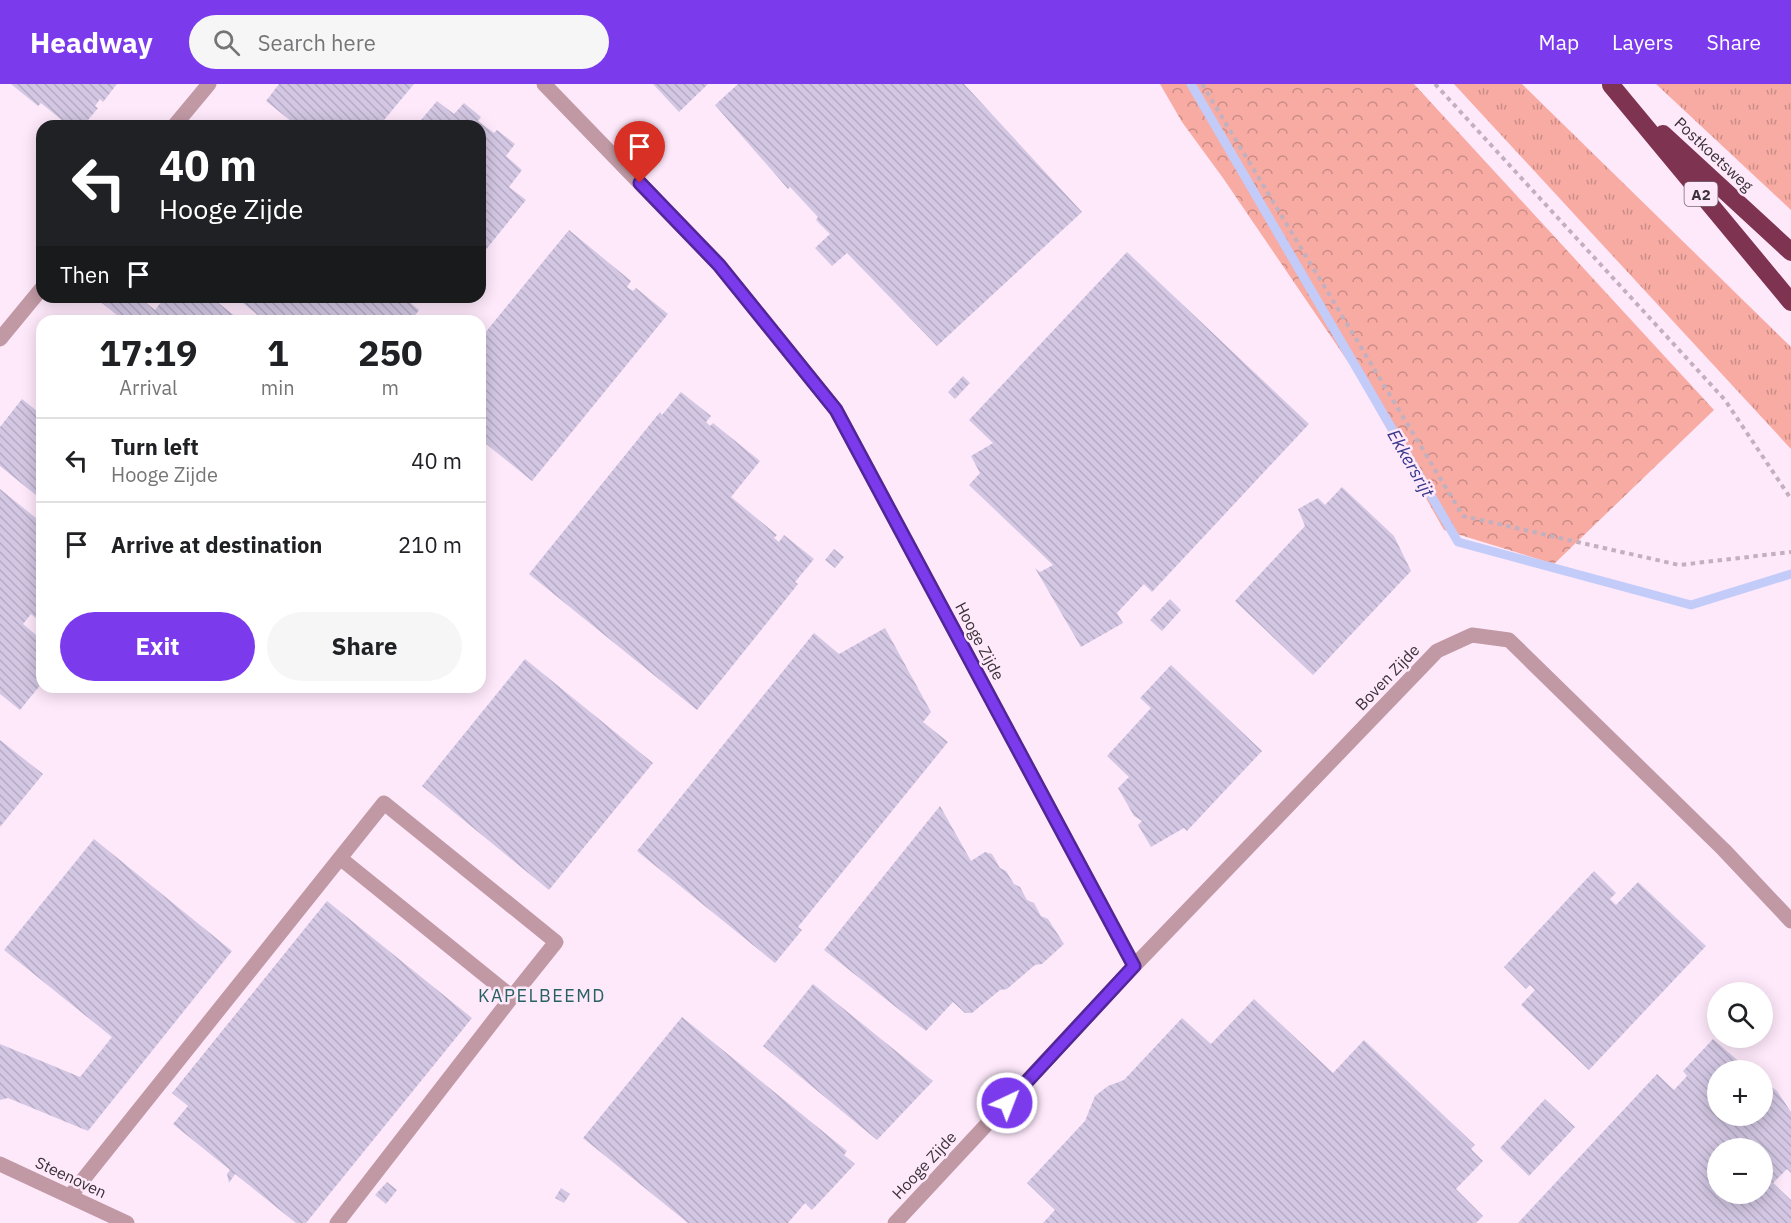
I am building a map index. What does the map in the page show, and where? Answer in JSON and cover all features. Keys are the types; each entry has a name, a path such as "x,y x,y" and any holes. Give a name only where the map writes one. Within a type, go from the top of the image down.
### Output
{"highway":[{"name":"Postkoetsweg","path":"1610,85 1791,252"},
{"name":"Postkoetsweg","path":"1610,85 1791,302"}],"street":[{"path":"179,120 209,84"},
{"name":"Hooge Zijde","path":"544,84 719,265 836,410 1134,966 895,1223"},
{"path":"0,339 36,295"},
{"name":"Boven Zijde","path":"1134,966 1437,651 1472,635 1509,640 1724,850 1791,921"},
{"path":"70,1196 384,803 556,942 337,1223"},
{"path":"340,858 512,997"},
{"name":"Steenoven","path":"0,1164 127,1223"}],"path":[{"path":"1202,84 1463,516 1679,565 1791,552"},
{"path":"1435,84 1725,400 1791,499"}],"green space":[{"path":"1160,84 1414,84 1714,410 1554,564 1444,530 1353,369 1223,178 1182,122"},
{"path":"1454,84 1522,84 1791,347 1791,449"},
{"path":"1656,84 1791,84 1791,210"}],"building":[{"path":"11,84 117,84 103,102 100,99 95,106 98,108 88,120 62,120 41,103 38,106"},
{"path":"279,84 414,84 384,120 290,120 266,101"},
{"path":"653,84 708,84 679,112"},
{"path":"738,84 964,84 1082,212 937,346 847,253 832,266 815,248 830,234 816,220 818,217 790,187 788,189 715,105"},
{"path":"437,101 454,114 464,103 481,117 479,120 421,120"},
{"path":"486,127 494,133 497,130 515,144 506,156 522,170 509,187 526,200 486,250"},
{"path":"569,230 631,281 627,287 633,291 636,288 668,314 532,481 486,444 486,332"},
{"path":"1127,252 1309,424 1152,592 1144,584 1117,613 1123,623 1081,647 1035,568 1040,572 1053,565 969,485 980,473 971,456 993,443 969,420"},
{"path":"102,303 146,303 155,310 160,303 218,303 234,315 117,315"},
{"path":"243,303 410,303 419,310 415,315 258,315"},
{"path":"963,376 970,383 955,399 948,392"},
{"path":"681,392 711,416 706,422 710,426 713,423 760,461 731,497 777,535 774,538 779,542 784,535 814,559 795,582 798,584 697,710 529,574 660,412 662,415"},
{"path":"22,399 36,410 36,495 0,466 0,427"},
{"path":"1342,487 1394,536 1411,571 1313,675 1235,601 1305,526 1298,509 1318,498 1325,505"},
{"path":"0,489 36,518 36,618 31,614 23,624 36,635 36,690 20,710 0,694"},
{"path":"834,549 844,557 835,568 825,560"},
{"path":"1170,599 1181,610 1162,631 1150,620"},
{"path":"885,628 931,712 923,722 948,742 798,927 802,930 775,963 637,851 814,633 839,654"},
{"path":"525,659 653,763 549,890 422,786"},
{"path":"1171,665 1262,751 1187,831 1184,828 1151,847 1138,825 1142,821 1134,816 1118,788 1129,777 1107,756 1151,708 1140,698"},
{"path":"0,740 43,774 0,827"},
{"path":"940,806 971,861 985,852 992,854 1000,868 1006,871 1014,884 1020,887 1027,900 1034,903 1041,916 1048,919 1064,944 1042,964 1035,965 1007,989 1000,990 972,1013 965,1013 953,1002 926,1031 824,950"},
{"path":"94,839 232,951 88,1131 8,1098 0,1100 0,1044 80,1077 112,1037 4,950"},
{"path":"1594,871 1616,893 1610,899 1616,905 1638,882 1706,946 1589,1070 1521,1005 1535,990 1530,985 1526,989 1504,967"},
{"path":"327,901 472,1018 306,1223 296,1223 235,1174 229,1183 227,1174 230,1170 173,1124 188,1106 172,1093"},
{"path":"813,984 933,1081 877,1140 763,1046"},
{"path":"1254,999 1333,1073 1364,1040 1475,1145 1471,1149 1483,1161 1456,1189 1483,1216 1476,1223 1043,1223 1055,1210 1027,1183 1085,1121 1095,1096 1108,1086 1124,1080 1182,1018 1211,1044"},
{"path":"682,1017 847,1151 844,1155 855,1164 812,1210 805,1203 788,1223 688,1223 583,1138"},
{"path":"1707,1045 1707,1048 1723,1048 1737,1060 1707,1060 1707,1126 1773,1126 1773,1088 1777,1091 1791,1112 1791,1173 1787,1169 1773,1183 1791,1200 1791,1223 1518,1223 1657,1074 1674,1090 1687,1076 1683,1071"},
{"path":"1545,1099 1575,1127 1529,1176 1500,1148"},
{"path":"387,1182 397,1190 386,1204 375,1195"},
{"path":"561,1188 570,1194 564,1203 555,1198"}],"waterway":[{"name":"Ekkersrijt","path":"1191,84 1458,542 1691,605 1791,574"}],"district":[{"name":"KAPELBEEMD","path":"542,995"}],"route":[{"path":"640,183 719,265 836,410 1134,966 1007,1103"}]}
